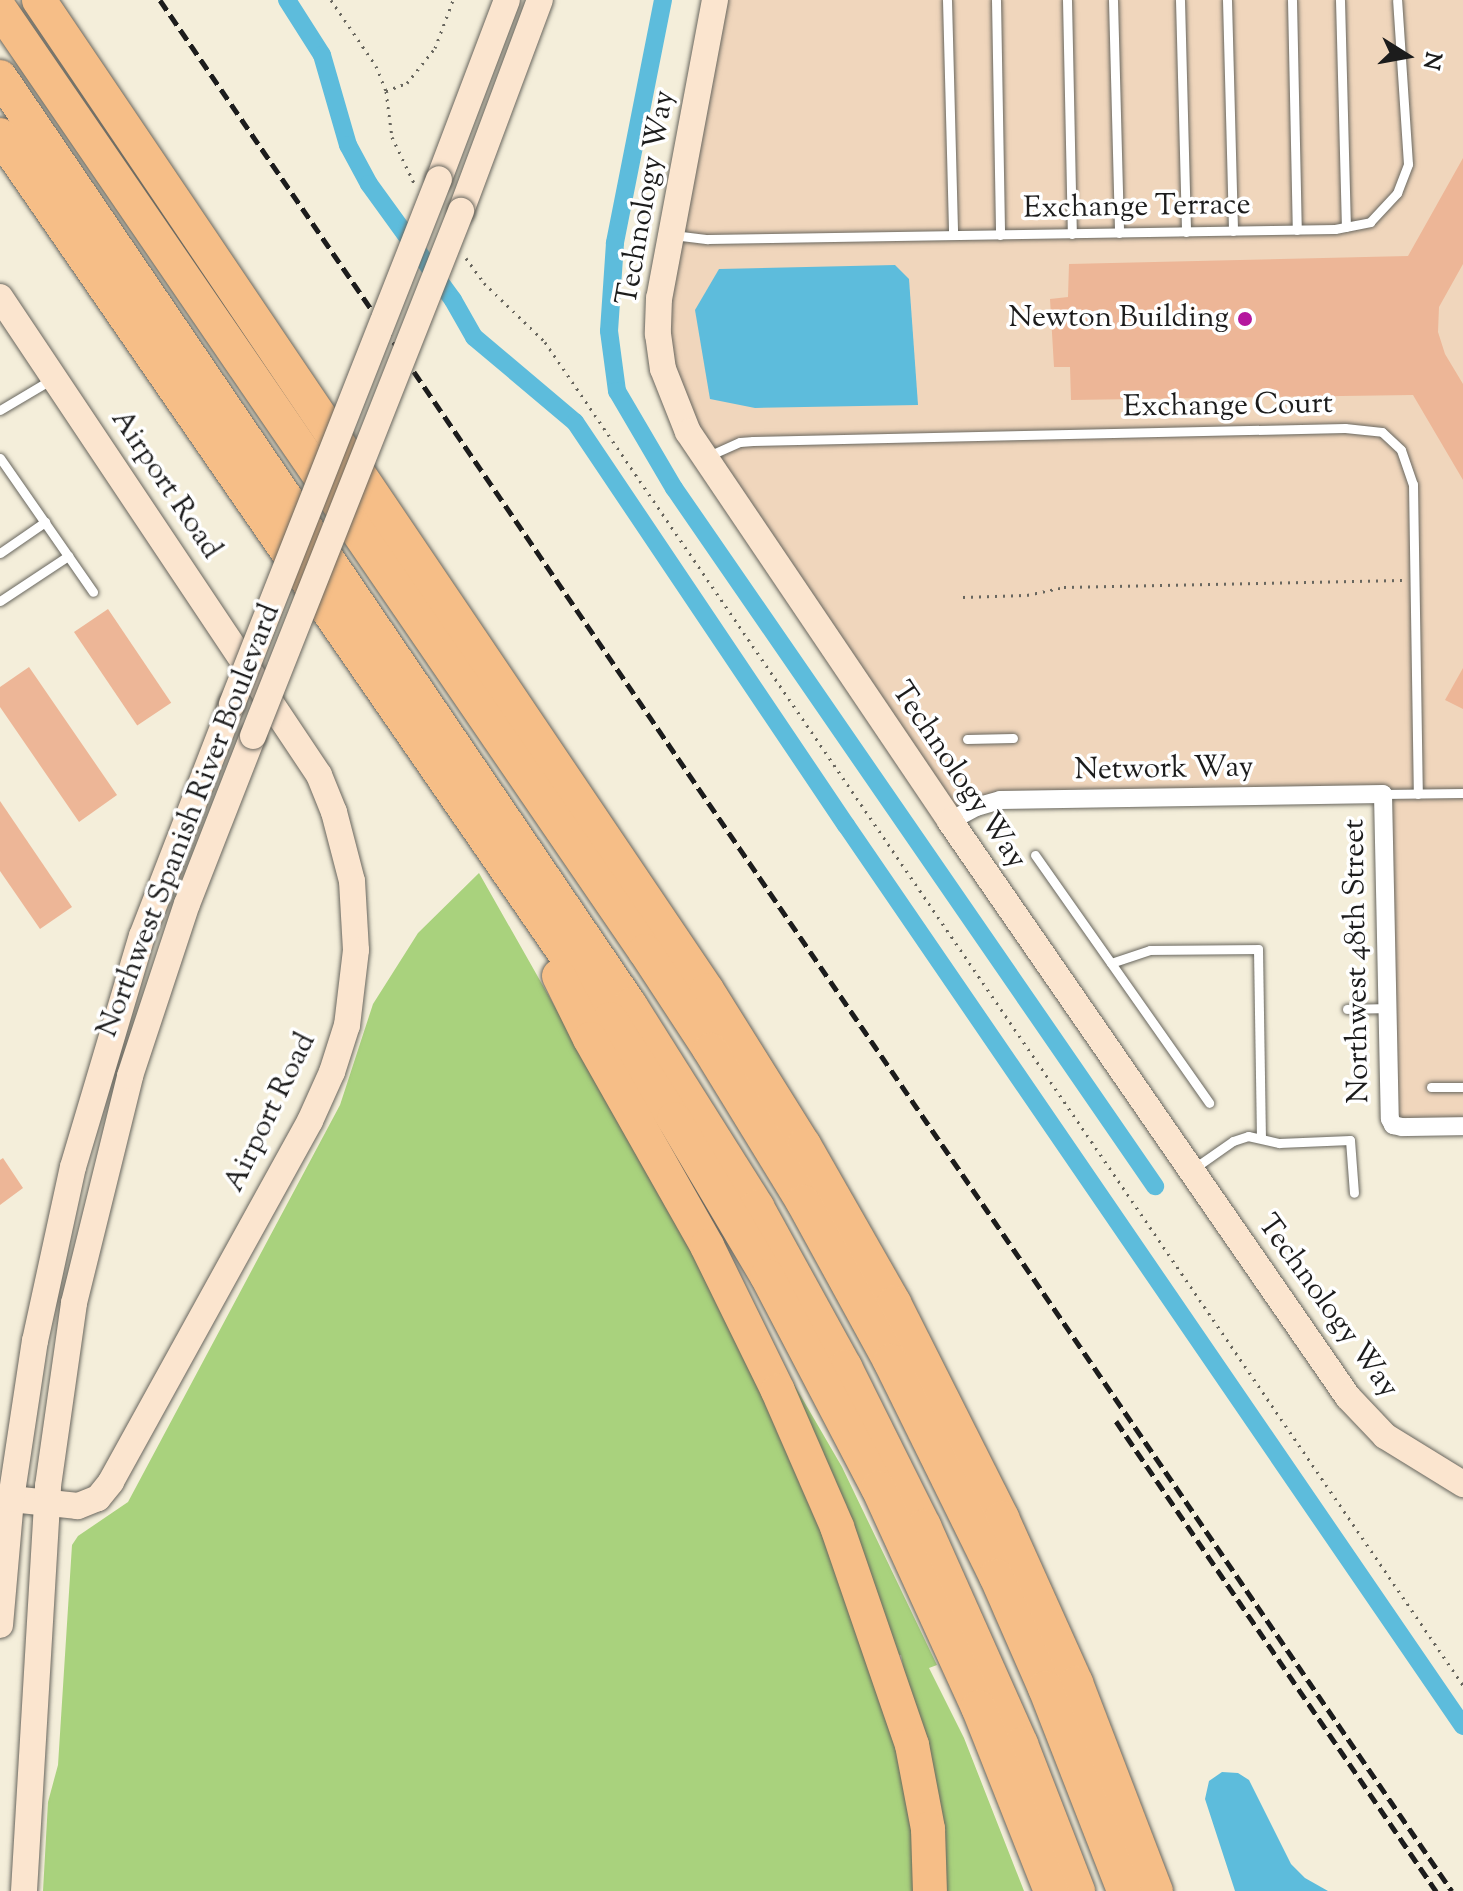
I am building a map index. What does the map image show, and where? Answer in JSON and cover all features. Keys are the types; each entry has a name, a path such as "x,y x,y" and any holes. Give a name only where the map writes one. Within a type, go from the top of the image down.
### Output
{"highway":[{"path":"39,0 707,990 804,1145 894,1303 1002,1518 1076,1683 1156,1891"},
{"path":"0,9 636,938 710,1050 803,1202 911,1402 996,1576 1045,1688 1124,1891"},
{"path":"0,77 622,992 757,1207 845,1367 931,1539 1021,1744 1078,1891"},
{"path":"0,135 674,1119 824,1381 930,1598 995,1748 1051,1891"},
{"path":"509,875 590,1039 707,1246 813,1470 903,1713 924,1799 930,1891"}],"main road":[{"name":"Northwest Spanish River Boulevard","path":"0,1625 6,1498 44,1297 89,1107 142,936 428,182 507,0"},
{"name":"Northwest Spanish River Boulevard","path":"24,1891 46,1504 74,1303 114,1133 171,947 461,211 540,0"},
{"name":"Technology Way","path":"715,0 659,298 660,352 678,412 705,458 950,821 1358,1410 1399,1447 1463,1484"},
{"name":"Airport Road","path":"0,297 319,775 341,832 352,881 356,950 347,1025 315,1109 118,1472 103,1494 92,1502 70,1506 6,1498"}],"street":[{"name":"Network Way","path":"950,821 976,807 1000,800 1383,794"},
{"name":"Northwest 48th Street","path":"1383,794 1389,1115 1393,1125 1463,1126"}],"lane":[{"path":"947,0 953,235"},
{"path":"996,0 1000,235"},
{"path":"1067,0 1072,234"},
{"path":"1113,0 1119,233"},
{"path":"1180,0 1186,232"},
{"path":"1227,0 1233,231"},
{"path":"1292,0 1297,230"},
{"path":"1340,0 1346,227"},
{"name":"Exchange Terrace","path":"669,234 708,239 1072,234 1297,230 1370,222 1397,193 1408,164 1397,0"},
{"path":"0,410 55,377"},
{"name":"Exchange Court","path":"705,458 740,442 753,441 1375,429 1397,444 1411,475 1418,794"},
{"path":"0,458 93,592"},
{"path":"0,553 45,522"},
{"path":"0,601 68,556"},
{"path":"967,739 1013,738"},
{"path":"1383,794 1463,793"},
{"path":"1035,855 1209,1103"},
{"path":"1111,963 1150,950 1258,949 1261,1138"},
{"path":"1347,1009 1387,1008"},
{"path":"1431,1087 1463,1087"},
{"path":"1190,1171 1233,1141 1248,1136 1279,1143 1350,1140 1354,1193"}],"path":[{"path":"331,0 376,66 386,91 392,137 428,182"},
{"path":"386,91 407,83 435,48 453,0"},
{"path":"461,251 484,283 545,342 1463,1685"},
{"path":"963,597 1027,595 1078,586 1415,579"}],"shaded area":[{"path":"715,0 1463,0 1463,1126 1397,1126 1383,794 1000,800 950,821 696,445 660,351"}],"green space":[{"path":"479,873 740,1333 849,1588 909,1772 919,1891 43,1891 48,1802 58,1765 72,1545 78,1536 128,1502 340,1105 373,1004 418,933"},
{"path":"762,1329 842,1467 937,1665 929,1668 964,1738 1024,1891 945,1891 901,1655 891,1656"}],"water":[{"path":"895,265 909,279 918,405 755,408 710,399 695,310 719,269"},
{"path":"1222,1772 1238,1773 1249,1780 1291,1864 1305,1878 1328,1891 1235,1891 1205,1799 1209,1781"}],"building":[{"name":"Newton Building","path":"1463,158 1463,264 1439,307 1438,332 1445,354 1463,384 1463,480 1413,395 1071,400 1070,367 1054,367 1050,299 1068,297 1069,264 1408,256"},
{"path":"108,609 171,703 137,726 74,632"},
{"path":"29,667 117,795 79,822 0,707 0,687"},
{"path":"1463,668 1463,709 1445,700"},
{"path":"0,801 72,907 40,929 0,871"},
{"path":"3,1158 23,1188 0,1205 0,1160"}],"waterway":[{"path":"287,0 322,55 348,145 369,184 453,300 474,337 575,422 846,825 1463,1726"},
{"path":"663,0 615,243 609,331 617,391 674,488 1155,1186"}],"railway":[{"path":"160,0 1452,1891"},
{"path":"1116,1421 1436,1891"}],"place":[{"name":"Newton Building","path":"1245,319"}]}
